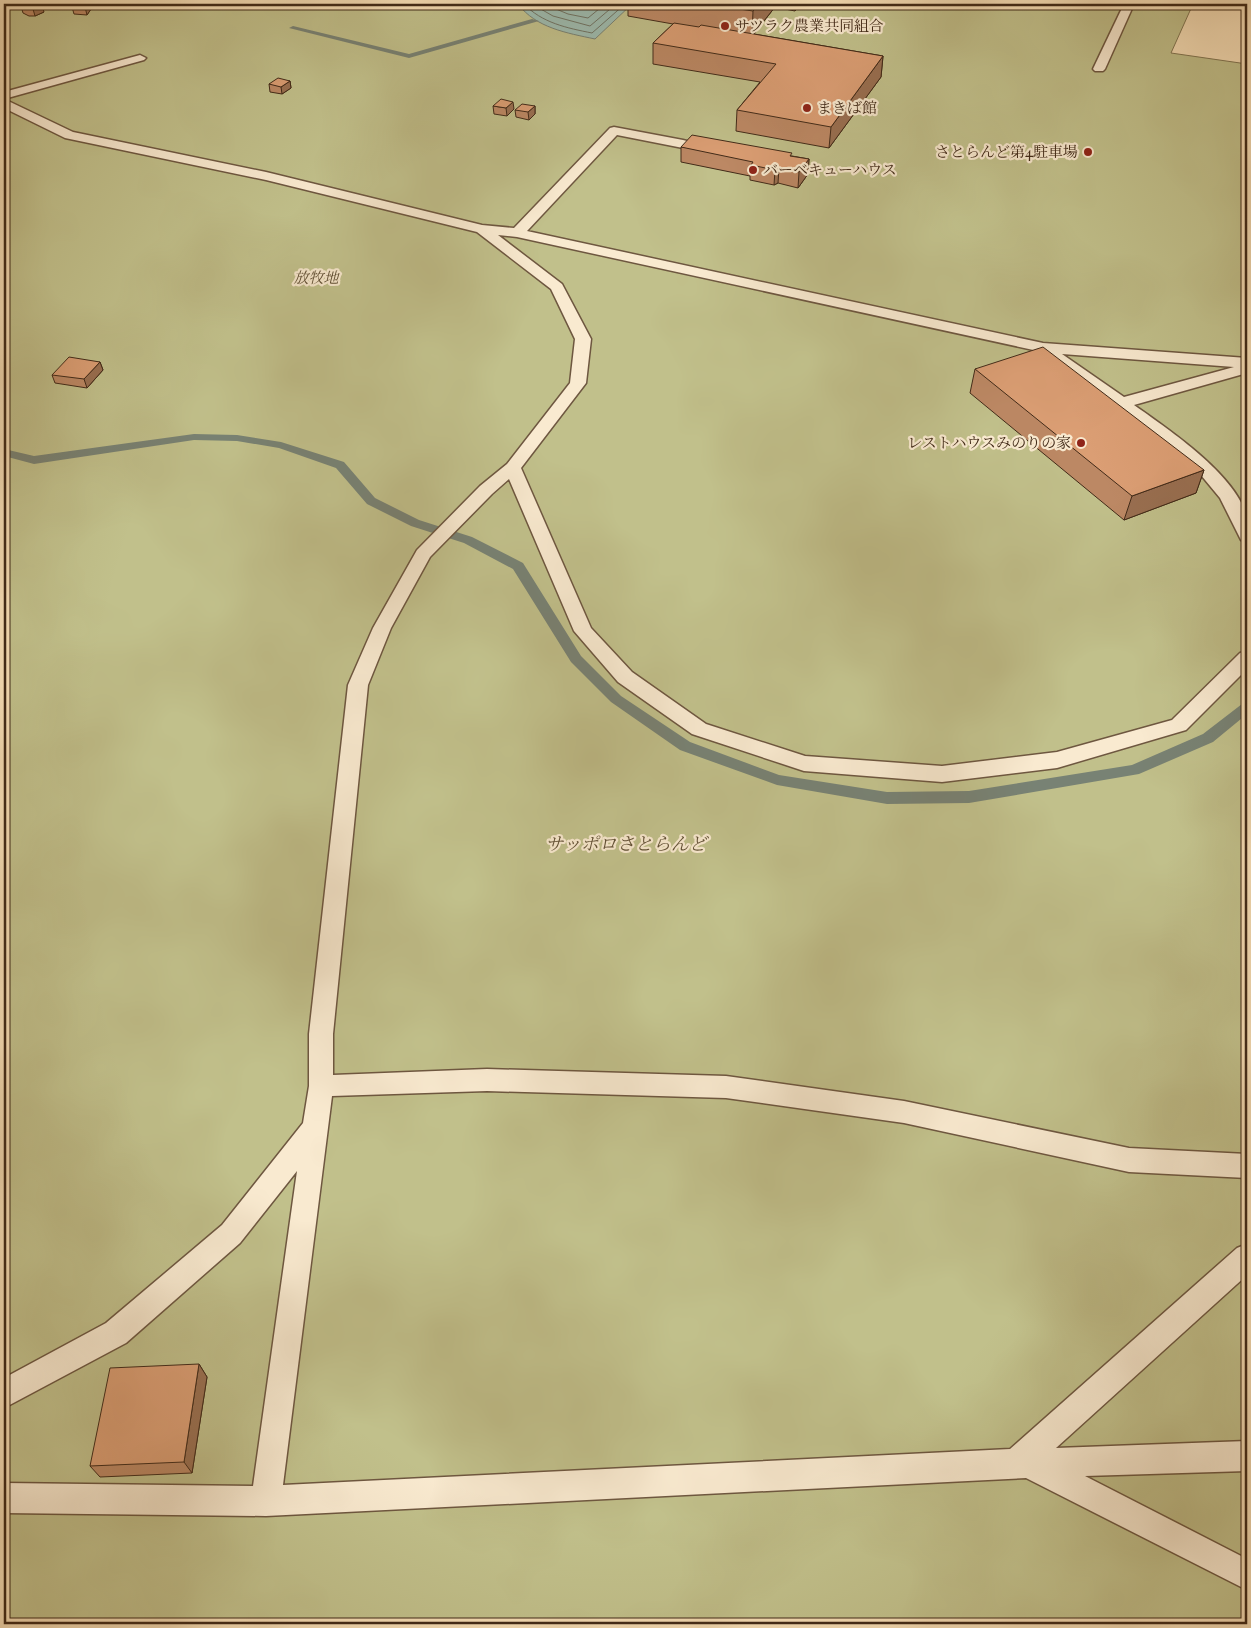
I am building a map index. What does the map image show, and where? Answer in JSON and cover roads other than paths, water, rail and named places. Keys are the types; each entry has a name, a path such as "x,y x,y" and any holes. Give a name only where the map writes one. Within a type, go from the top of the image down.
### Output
{"lane":[{"path":"1099,69 1129,4"},
{"path":"4,96 140,58"},
{"path":"4,103 69,136 266,176 482,229 517,233 1043,348 1247,363"},
{"path":"517,233 614,131 683,144"},
{"path":"266,1501 321,1086 321,1034 358,685 382,628 423,554 486,490 513,468 578,383 583,339 557,287 482,229"},
{"path":"1043,348 1122,403 1197,459 1228,496 1247,536"},
{"path":"1122,403 1247,368"},
{"path":"513,468 583,631 625,677 699,729 804,763 942,774 1056,760 1179,725 1247,658"},
{"path":"321,1086 487,1080 726,1087 904,1112 1129,1160 1247,1166"},
{"path":"4,1394 116,1334 231,1234 315,1128"},
{"path":"1022,1464 1247,1257"},
{"path":"4,1498 266,1501 1022,1464 1247,1456"},
{"path":"1022,1464 1247,1574"}],"water":[{"path":"518,4 632,4 595,39 563,32 543,24 525,12"}],"waterway":[{"path":"293,28 409,56 535,21"},
{"path":"4,453 34,460 194,437 237,438 281,445 340,465 371,501 415,523 468,540 518,566 576,659 616,699 685,746 777,780 887,798 969,797 1134,770 1208,738 1247,707"}],"place":[{"name":"サツラク農業共同組合","path":"725,26"},
{"name":"まきば館","path":"807,108"},
{"name":"さとらんど第4駐車場","path":"1088,152"},
{"name":"バーベキューハウス","path":"753,170"},
{"name":"レストハウスみのりの家","path":"1081,443"}],"park label":[{"name":"放牧地","path":"316,278"},
{"name":"サッポロさとらんど","path":"626,844"}]}
